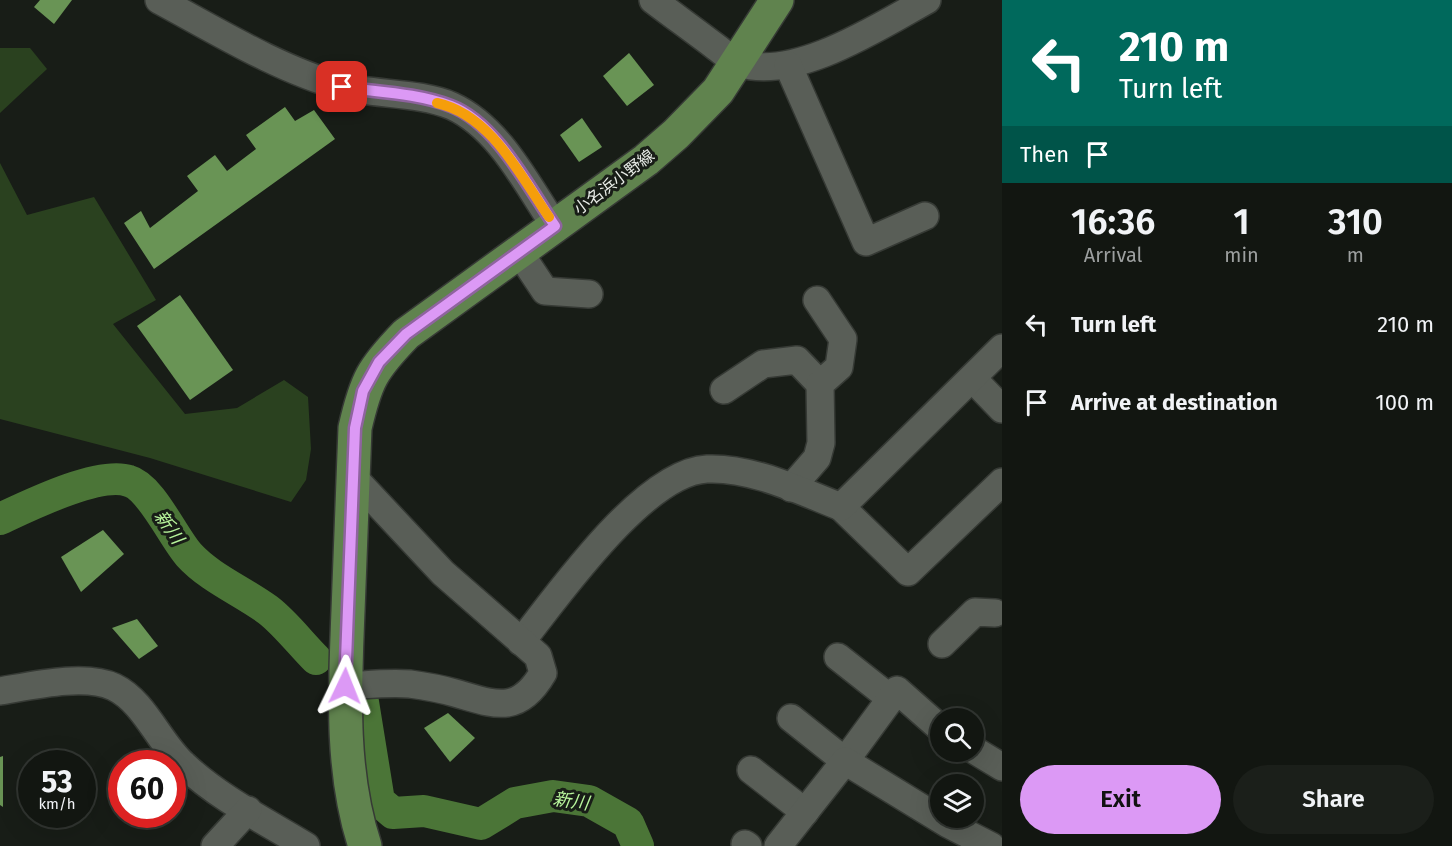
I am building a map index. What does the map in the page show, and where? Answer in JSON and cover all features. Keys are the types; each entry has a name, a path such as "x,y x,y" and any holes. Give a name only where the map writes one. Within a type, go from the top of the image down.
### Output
{"main road":[{"name":"小名浜小野線","path":"365,846 356,818 349,773 345,686 355,428 363,391 379,362 406,334 555,226 676,134 718,91 777,0"}],"street":[{"path":"159,0 239,43 320,80 342,87 452,106 479,125 500,145 555,226"},
{"path":"654,0 738,63 766,68 788,65 876,29 927,0"},
{"path":"788,65 866,242 925,216"},
{"path":"519,252 544,291 589,294"},
{"path":"817,300 843,339 839,367 820,384"},
{"path":"842,507 1002,348"},
{"path":"724,390 763,364 797,360 820,384 821,444 817,458 791,488"},
{"path":"973,379 1002,409"},
{"path":"521,642 623,520 662,485 683,474 713,469 730,470 791,488 842,507 908,572 1002,482"},
{"path":"345,686 408,684 453,693 490,705 507,703 534,688 543,673 538,656 435,566 353,477"},
{"path":"942,644 975,612 1000,613"},
{"path":"838,657 891,698"},
{"path":"0,691 48,683 89,682 113,686 132,700 181,763 204,783 306,846"},
{"path":"778,846 897,690 930,719"},
{"path":"791,718 845,761 948,824 991,846"},
{"path":"984,756 1002,767"},
{"path":"751,770 805,812"},
{"path":"214,846 248,810"}],"green space":[{"path":"0,48 30,48 47,69 0,113"},
{"path":"0,163 27,215 94,197 156,300 113,324 185,414 237,408 284,380 308,397 311,449 306,480 291,502 150,458 0,419"}],"building":[{"path":"40,0 72,0 54,24 34,7"},
{"path":"629,53 654,85 627,106 603,76"},
{"path":"285,107 295,121 314,110 335,139 154,269 124,223 141,211 150,228 198,191 187,176 215,155 227,171 256,149 246,135"},
{"path":"582,118 602,147 579,162 560,135"},
{"path":"180,295 233,370 190,400 137,326"},
{"path":"103,530 124,554 81,592 61,557"},
{"path":"137,619 158,646 139,659 112,628"},
{"path":"448,713 475,738 450,762 424,728"},
{"path":"3,756 3,807 0,805 0,757"}],"waterway":[{"name":"新川","path":"0,519 46,498 83,485 116,479 129,481 137,485 153,502 183,547 197,563 216,578 268,610 316,659"},
{"name":"新川","path":"363,702 379,801 393,813 424,811 481,824 515,803 553,796 589,801 628,823 638,846"}],"slow traffic":[{"path":"437,103 452,106 479,125 500,145 549,217"}],"route":[{"path":"342,87 452,106 479,125 500,145 555,226 406,334 379,362 363,391 355,428 345,686"}]}
